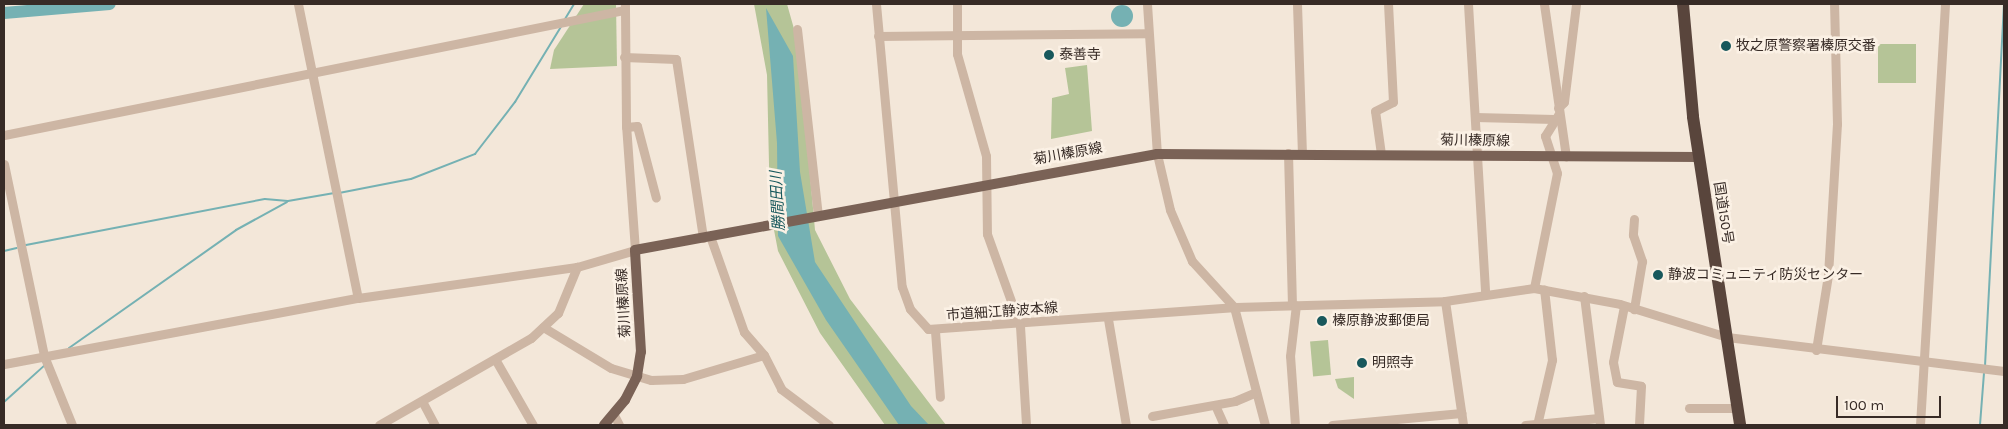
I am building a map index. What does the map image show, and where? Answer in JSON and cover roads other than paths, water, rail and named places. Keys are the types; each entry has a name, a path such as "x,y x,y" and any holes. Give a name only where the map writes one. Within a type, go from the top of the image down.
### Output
{"highway":[{"name":"国道150号","path":"1683,4 1699,157 1740,425"}],"main road":[{"name":"菊川榛原線","path":"604,425 614,415 636,376 641,352 635,250 984,184 1157,154 1302,152 1699,157"}],"street":[{"path":"298,4 358,298"},
{"name":"市道細江静波本線","path":"876,4 892,202 905,299 922,325 935,331 1108,319 1234,307 1445,301 1534,288 1584,296 1624,306 1727,337 1926,364 2004,371"},
{"path":"958,4 957,54 983,140 987,234 1020,326 1026,425"},
{"path":"1147,4 1147,33 1157,154 1170,210 1192,261 1234,307 1265,425"},
{"path":"1297,4 1302,152"},
{"path":"1381,154 1375,111 1393,102 1388,4"},
{"path":"1468,4 1475,117 1474,155 1485,294"},
{"path":"1544,4 1557,114 1566,156"},
{"path":"1534,288 1557,173 1554,156 1545,136 1564,102 1576,4"},
{"path":"1816,350 1828,275 1837,124 1834,4"},
{"path":"1920,425 1926,364 1945,4"},
{"path":"4,135 312,74 625,7 626,127 635,250 577,266 358,298 4,364"},
{"path":"798,29 818,215"},
{"path":"878,36 1147,33"},
{"path":"624,57 676,59 706,237 744,332 764,355 781,389 828,425"},
{"path":"1475,117 1557,114"},
{"path":"626,127 637,126 656,198"},
{"path":"1288,153 1294,305 1290,356 1295,425"},
{"path":"4,164 44,358 72,425"},
{"path":"1634,219 1633,235 1642,261 1634,309"},
{"path":"383,424 495,360 542,327 558,313 577,266"},
{"path":"1537,424 1552,360 1544,289"},
{"path":"1525,425 1600,422 1584,296"},
{"path":"1445,301 1463,425"},
{"path":"1624,306 1613,362 1616,382 1641,386 1639,425"},
{"path":"1108,319 1126,425"},
{"path":"542,327 595,360 636,376 683,379 764,355"},
{"path":"935,331 940,397"},
{"path":"495,360 533,425"},
{"path":"1152,416 1215,405 1256,392"},
{"path":"422,401 435,425"},
{"path":"1215,405 1224,425"},
{"path":"1690,408 1738,408"},
{"path":"1332,425 1461,413"},
{"path":"614,415 619,425"}],"water":[{"path":"1122,5 1130,8 1133,16 1130,24 1122,27 1114,24 1111,16 1114,8"},
{"name":"勝間田川","path":"766,8 793,56 800,172 815,262 911,406 929,425 899,425 826,320 778,236 777,143"}],"waterway":[{"path":"4,13 110,4"},
{"path":"565,19 574,4"},
{"path":"1985,366 2004,4"},
{"path":"339,193 411,179 475,154 515,102 562,25"},
{"path":"26,245 265,199 288,201 334,193"},
{"path":"69,348 236,230 287,202"},
{"path":"4,251 17,248"},
{"path":"4,402 45,365"},
{"path":"1980,425 1984,373"}],"place":[{"name":"牧之原警察署榛原交番","path":"1726,46"},
{"name":"泰善寺","path":"1049,55"},
{"name":"静波コミュニティ防災センター","path":"1658,275"},
{"name":"榛原静波郵便局","path":"1322,321"},
{"name":"明照寺","path":"1362,363"}]}
